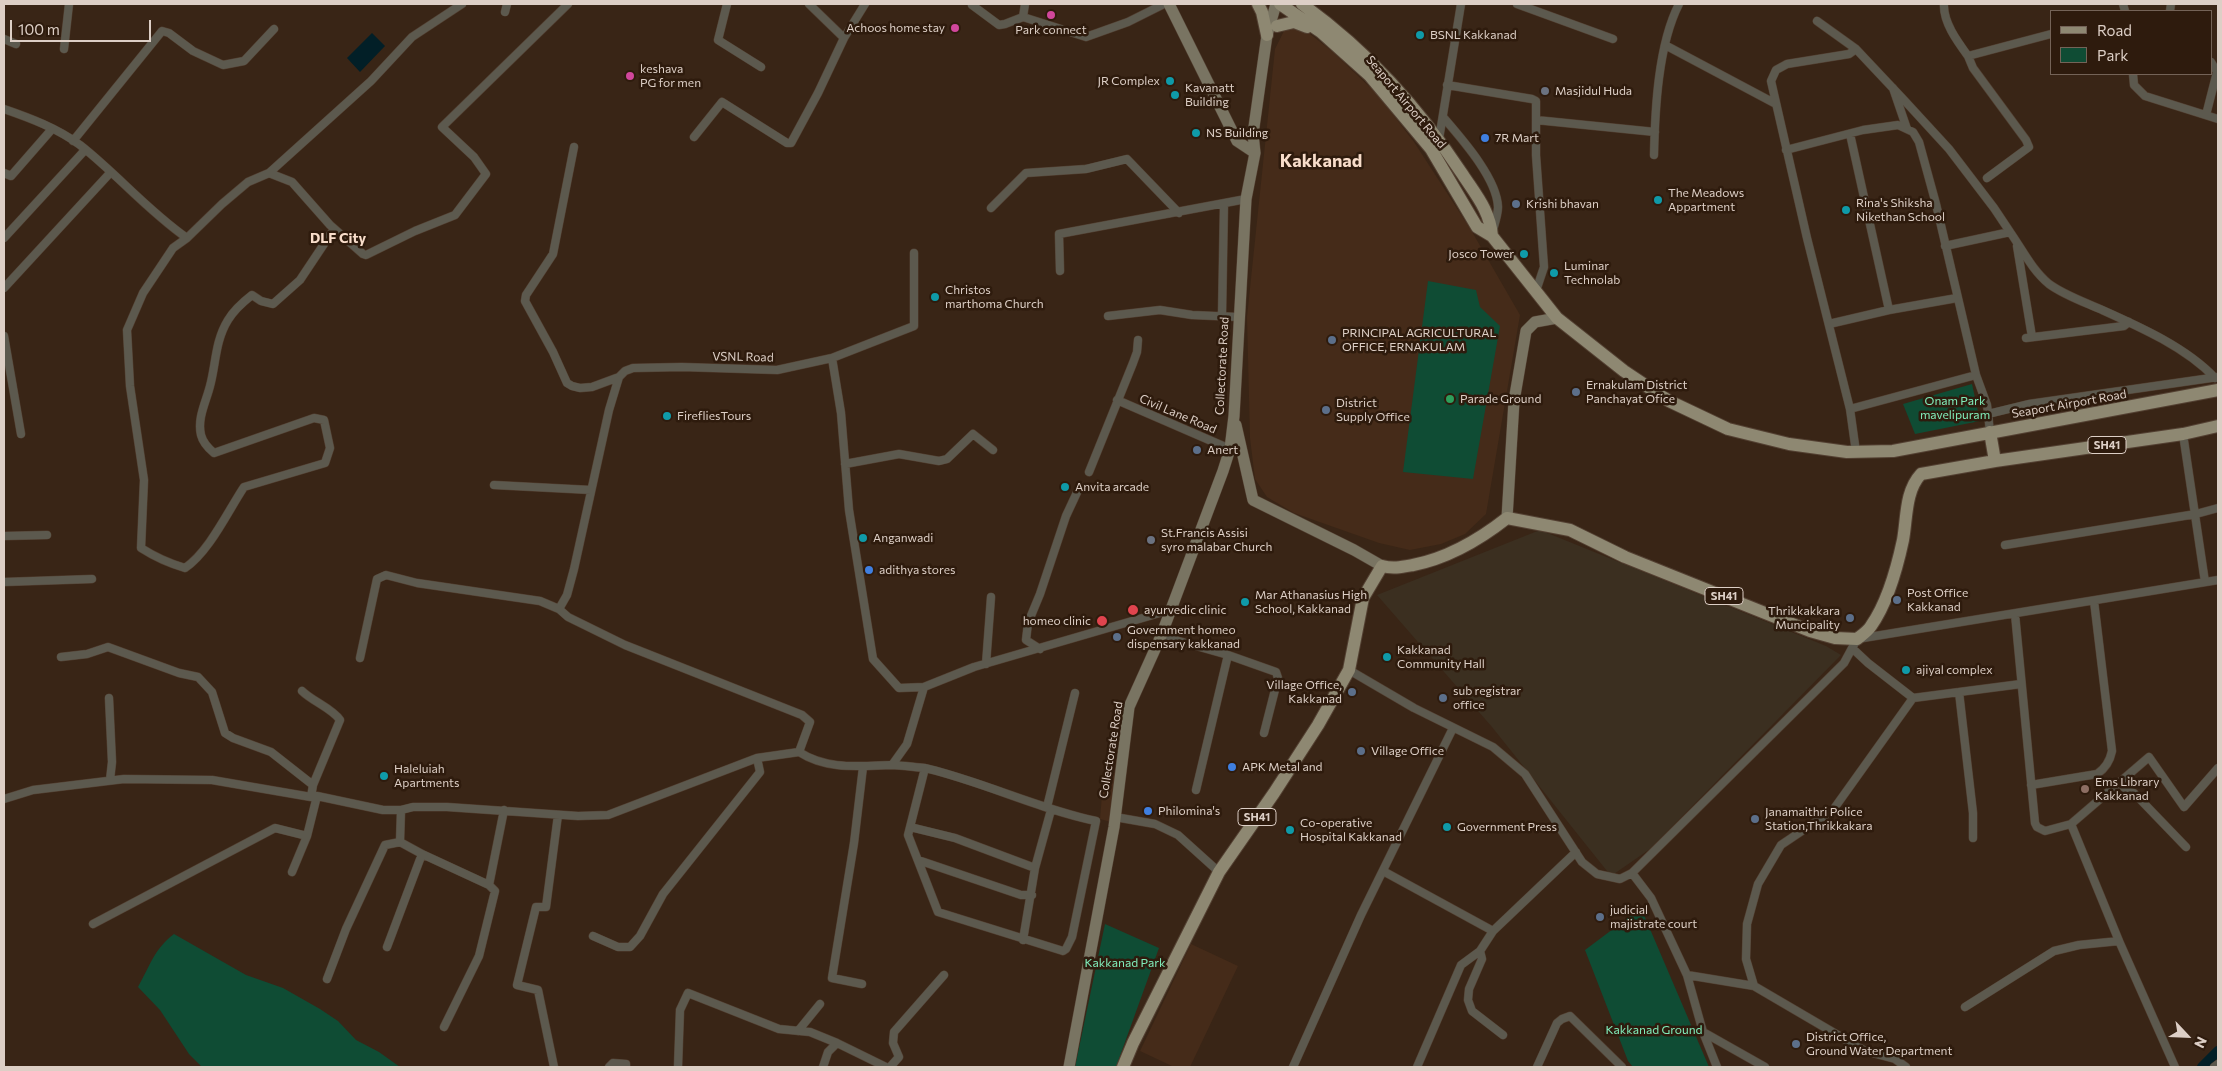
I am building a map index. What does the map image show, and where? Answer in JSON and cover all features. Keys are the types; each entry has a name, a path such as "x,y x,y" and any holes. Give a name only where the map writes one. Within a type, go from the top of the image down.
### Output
{"main road":[{"path":"1258,4 1262,12 1267,35"},
{"name":"Seaport Airport Road","path":"1281,4 1321,32 1368,75 1431,149 1477,227 1492,236 1556,318 1624,371 1670,401 1728,429 1789,444 1856,452 1893,451 1990,432 2217,382"},
{"name":"Seaport Airport Road","path":"1302,4 1339,31 1373,63 1439,139 1491,219 1492,236"},
{"path":"1277,26 1294,22 1321,32"},
{"name":"SH41","path":"1508,518 1570,530 1625,557 1810,630 1855,643 1871,627 1887,593 1903,539 1909,495 1921,474 1995,461 2183,434 2218,426"},
{"path":"1990,432 1995,461"},
{"path":"1382,566 1393,568 1435,560 1473,542 1508,518"},
{"name":"SH41","path":"1123,1067 1133,1043 1219,872 1318,725 1349,670 1363,598 1382,566"}],"street":[{"path":"64,49 69,4"},
{"path":"334,228 300,280 273,304 261,301 252,295 239,305 228,320 217,346 210,386 200,416 201,434 207,447 214,453 314,418 324,420 330,448 326,463 244,487 193,562 185,568 168,563 141,548 144,480 130,386 126,330 142,294 173,248 187,238 248,182 269,174 371,81 412,37 462,4"},
{"path":"269,174 292,182 357,251 366,255 415,231 455,215 486,174 474,157 442,127 568,4"},
{"path":"727,4 718,40 761,67"},
{"path":"809,4 844,38"},
{"path":"694,137 722,102 787,143 791,143 822,86 844,38 864,4"},
{"path":"973,4 999,24 1005,24 1024,17 1086,37 1128,22 1164,4"},
{"path":"1024,17 1025,4"},
{"path":"1169,4 1237,141 1253,150 1260,134 1273,37 1281,4"},
{"name":"Collectorate Road","path":"1069,1067 1115,817 1129,707 1161,636 1230,449 1234,416 1246,200 1253,150 1253,134 1267,35 1281,4"},
{"path":"1439,139 1461,4"},
{"path":"1517,4 1613,39"},
{"path":"1654,155 1655,108 1665,46 1678,4"},
{"path":"1944,4 1943,13 1956,40 1968,56 1973,68 2026,140 2029,147 1987,178"},
{"path":"1817,21 1856,49 1949,149 1994,208 2033,266 2049,284 2068,295 2129,322 2201,363 2217,382"},
{"path":"72,141 162,31 170,33 193,51 223,65 244,61 274,29"},
{"path":"1968,56 2050,34"},
{"path":"4,39 16,44"},
{"path":"1665,46 1776,104"},
{"path":"1856,49 1849,54 1786,64 1776,70 1771,81 1786,150 1850,409 1856,452"},
{"path":"2206,115 2218,72 2212,63"},
{"path":"2133,75 2134,85 2145,96 2218,119"},
{"path":"1447,85 1532,98 1536,101 1536,155 1544,267 1536,290"},
{"path":"1893,87 1907,129"},
{"path":"4,109 38,120 85,150 162,221 187,238"},
{"path":"1443,117 1480,162 1493,190 1498,207 1492,236"},
{"path":"1536,120 1655,132"},
{"path":"1786,150 1850,134 1898,125 1913,132 1919,142 1936,204 1956,298 1961,306 1976,375 1987,405 1990,432"},
{"path":"4,173 11,176 52,129"},
{"path":"1850,134 1890,310"},
{"name":"VSNL Road","path":"574,147 553,254 526,295 525,301 553,352 567,383 572,386 580,388 592,387 619,377 625,371 633,368 682,367 777,370 832,358 914,326 914,253"},
{"path":"4,238 85,150"},
{"path":"991,208 1026,173 1086,169 1128,159 1179,213"},
{"path":"4,288 110,173"},
{"path":"1060,271 1059,234 1246,200"},
{"path":"1222,316 1224,204"},
{"path":"1945,246 2010,232"},
{"path":"2017,241 2029,337 2124,326 2129,322"},
{"path":"1829,324 1956,298"},
{"path":"1108,316 1160,310 1192,315 1238,317"},
{"path":"1508,518 1510,448 1514,401 1526,331 1535,322 1556,318"},
{"path":"4,336 21,434"},
{"path":"1089,472 1137,352 1138,340"},
{"path":"832,358 841,413 849,510 873,659 899,688 924,687 986,664 1170,610"},
{"path":"1850,409 1976,375"},
{"path":"560,609 567,595 590,490 619,377"},
{"path":"1988,414 2029,404 2148,386 2217,382"},
{"name":"Civil Lane Road","path":"1117,400 1230,449"},
{"path":"1234,416 1253,500 1382,566"},
{"path":"845,464 900,454 939,461 946,459 973,434 993,450"},
{"path":"2183,434 2205,582"},
{"path":"494,485 590,490"},
{"path":"1040,649 1026,640 1028,624 1066,516 1080,486"},
{"path":"2004,545 2196,514 2218,508"},
{"path":"4,536 47,535"},
{"path":"360,658 377,579 386,576 417,583 540,601 560,609 568,617 625,644 802,714 810,722 799,752"},
{"path":"4,582 92,579"},
{"path":"1855,643 2218,580"},
{"path":"986,664 991,597"},
{"path":"2031,785 2097,774 2110,759 2112,751 2094,601"},
{"path":"2015,614 2031,785 2037,827 2044,831 2071,824 2148,757 2184,807 2218,768"},
{"path":"1161,636 1228,655 1276,672 1278,678 1264,733"},
{"path":"1855,643 1868,663 1913,698 2021,684"},
{"path":"1349,670 1414,708 1493,747 1525,774 1582,862 1597,874 1620,879 1632,873 1844,663 1855,643"},
{"path":"61,656 87,654 108,648 179,673 198,676 212,692 225,733 232,738 271,752 313,785"},
{"path":"1196,790 1228,655"},
{"path":"892,765 907,744 924,687"},
{"path":"292,872 307,836 314,797 313,785 340,720 336,715 313,701 302,691"},
{"path":"1960,692 1973,813 1973,838"},
{"path":"1024,940 1035,868 1075,693"},
{"path":"109,698 112,762 110,780"},
{"path":"1754,986 1746,959 1747,933 1758,884 1781,846 1833,810 1913,698"},
{"path":"1293,1067 1361,915 1453,728"},
{"path":"4,799 33,790 110,780 212,780 383,810 401,810 413,806 504,810 558,815 608,815 757,758 799,752 812,760 848,767 892,765 925,768 954,775 1049,808 1096,821 1072,937 1069,946 1063,951 938,912 908,835 925,768"},
{"path":"593,936 618,947 630,947 640,936 663,894 760,772 757,758"},
{"path":"862,767 854,842 832,978 862,984"},
{"path":"2120,782 2127,791 2134,793 2186,847"},
{"path":"400,842 401,810"},
{"path":"488,884 504,810"},
{"path":"554,1067 538,990 517,985 536,908 546,907 558,815"},
{"path":"1115,817 1155,824 1178,835 1219,872"},
{"path":"2071,824 2119,940 2175,1067"},
{"path":"910,826 955,838 1035,868"},
{"path":"93,924 275,828 307,836"},
{"path":"327,979 346,929 386,845 400,842 488,884 495,891 479,956 444,1027"},
{"path":"1417,1067 1461,965 1480,951 1493,931 1576,852"},
{"path":"387,947 422,854"},
{"path":"918,860 1020,895 1032,895"},
{"path":"1383,871 1493,931"},
{"path":"1632,873 1651,898 1687,975 1703,1032 1717,1067"},
{"path":"1965,1007 2054,951 2080,945 2119,940"},
{"path":"1480,951 1482,959 1469,989 1468,1000 1472,1011 1502,1035"},
{"path":"678,1067 680,1010 688,993 779,1029 810,1032 837,1042 888,1067 899,1057 893,1043 894,1032 944,975"},
{"path":"1687,975 1754,986 1865,1052 1895,1059 1906,1067"},
{"path":"798,1031 820,1004"},
{"path":"1537,1067 1557,1023 1570,1016 1622,1067"},
{"path":"1703,1032 1765,1067"},
{"path":"823,1067 828,1052 837,1042"},
{"path":"608,1067 613,1063 626,1064 626,1067"},
{"path":"2214,1067 2218,1064"}],"shaded area":[{"path":"1286,27 1305,30 1333,52 1378,95 1414,142 1471,230 1520,315 1486,514 1465,534 1441,544 1410,550 1379,543 1294,513 1267,497 1255,479 1250,438 1247,317 1275,49"},
{"path":"1540,530 1826,646 1841,655 1650,849 1611,876 1492,727 1377,595"},
{"path":"1107,771 1118,774 1111,822 1100,819"},
{"path":"1191,944 1238,966 1190,1067 1174,1067 1140,1051"}],"green space":[{"name":"Parade Ground","path":"1428,281 1476,290 1480,307 1500,326 1473,479 1403,472"},
{"name":"Onam Park mavelipuram","path":"1972,384 1980,421 1915,434 1903,404"},
{"name":"Kakkanad Ground","path":"1641,908 1709,1067 1633,1067 1628,1061 1585,950"},
{"name":"Kakkanad Park","path":"1105,924 1159,948 1116,1067 1075,1067"},
{"path":"174,934 246,975 283,988 320,1009 338,1021 356,1040 379,1052 400,1067 201,1066 189,1054 160,1010 138,987 157,952"}],"water":[{"path":"372,33 385,46 360,72 347,58"}],"waterway":[{"path":"2202,1067 2218,1051"}],"place":[{"name":"Park connect","path":"1051,15"},
{"name":"Achoos home stay","path":"955,28"},
{"name":"BSNL Kakkanad","path":"1420,35"},
{"name":"keshava PG for men","path":"630,76"},
{"name":"JR Complex","path":"1170,81"},
{"name":"Masjidul Huda","path":"1545,91"},
{"name":"Kavanatt Building","path":"1175,95"},
{"name":"NS Building","path":"1196,133"},
{"name":"7R Mart","path":"1485,138"},
{"name":"The Meadows Appartment","path":"1658,200"},
{"name":"Krishi bhavan","path":"1516,204"},
{"name":"Rina's Shiksha Nikethan School","path":"1846,210"},
{"name":"Josco Tower","path":"1524,254"},
{"name":"Luminar Technolab","path":"1554,273"},
{"name":"Christos marthoma Church","path":"935,297"},
{"name":"PRINCIPAL AGRICULTURAL OFFICE, ERNAKULAM","path":"1332,340"},
{"name":"Ernakulam District Panchayat Ofice","path":"1576,392"},
{"name":"Parade Ground","path":"1450,399"},
{"name":"District Supply Office","path":"1326,410"},
{"name":"FirefliesTours","path":"667,416"},
{"name":"Anert","path":"1197,450"},
{"name":"Anvita arcade","path":"1065,487"},
{"name":"Anganwadi","path":"863,538"},
{"name":"St.Francis Assisi syro malabar Church","path":"1151,540"},
{"name":"adithya stores","path":"869,570"},
{"name":"Post Office Kakkanad","path":"1897,600"},
{"name":"Mar Athanasius High School, Kakkanad","path":"1245,602"},
{"name":"ayurvedic clinic","path":"1133,610"},
{"name":"Thrikkakkara Muncipality","path":"1850,618"},
{"name":"homeo clinic","path":"1102,621"},
{"name":"Government homeo dispensary kakkanad","path":"1117,637"},
{"name":"Kakkanad Community Hall","path":"1387,657"},
{"name":"ajiyal complex","path":"1906,670"},
{"name":"Village Office, Kakkanad","path":"1352,692"},
{"name":"sub registrar office","path":"1443,698"},
{"name":"Village Office","path":"1361,751"},
{"name":"APK Metal and","path":"1232,767"},
{"name":"Haleluiah Apartments","path":"384,776"},
{"name":"Ems Library Kakkanad","path":"2085,789"},
{"name":"Philomina's","path":"1148,811"},
{"name":"Janamaithri Police Station,Thrikkakara","path":"1755,819"},
{"name":"Government Press","path":"1447,827"},
{"name":"Co-operative Hospital Kakkanad","path":"1290,830"},
{"name":"judicial majistrate court","path":"1600,917"},
{"name":"District Office, Ground Water Department","path":"1796,1044"}],"district":[{"name":"Kakkanad","path":"1321,161"},
{"name":"DLF City","path":"338,238"}]}
